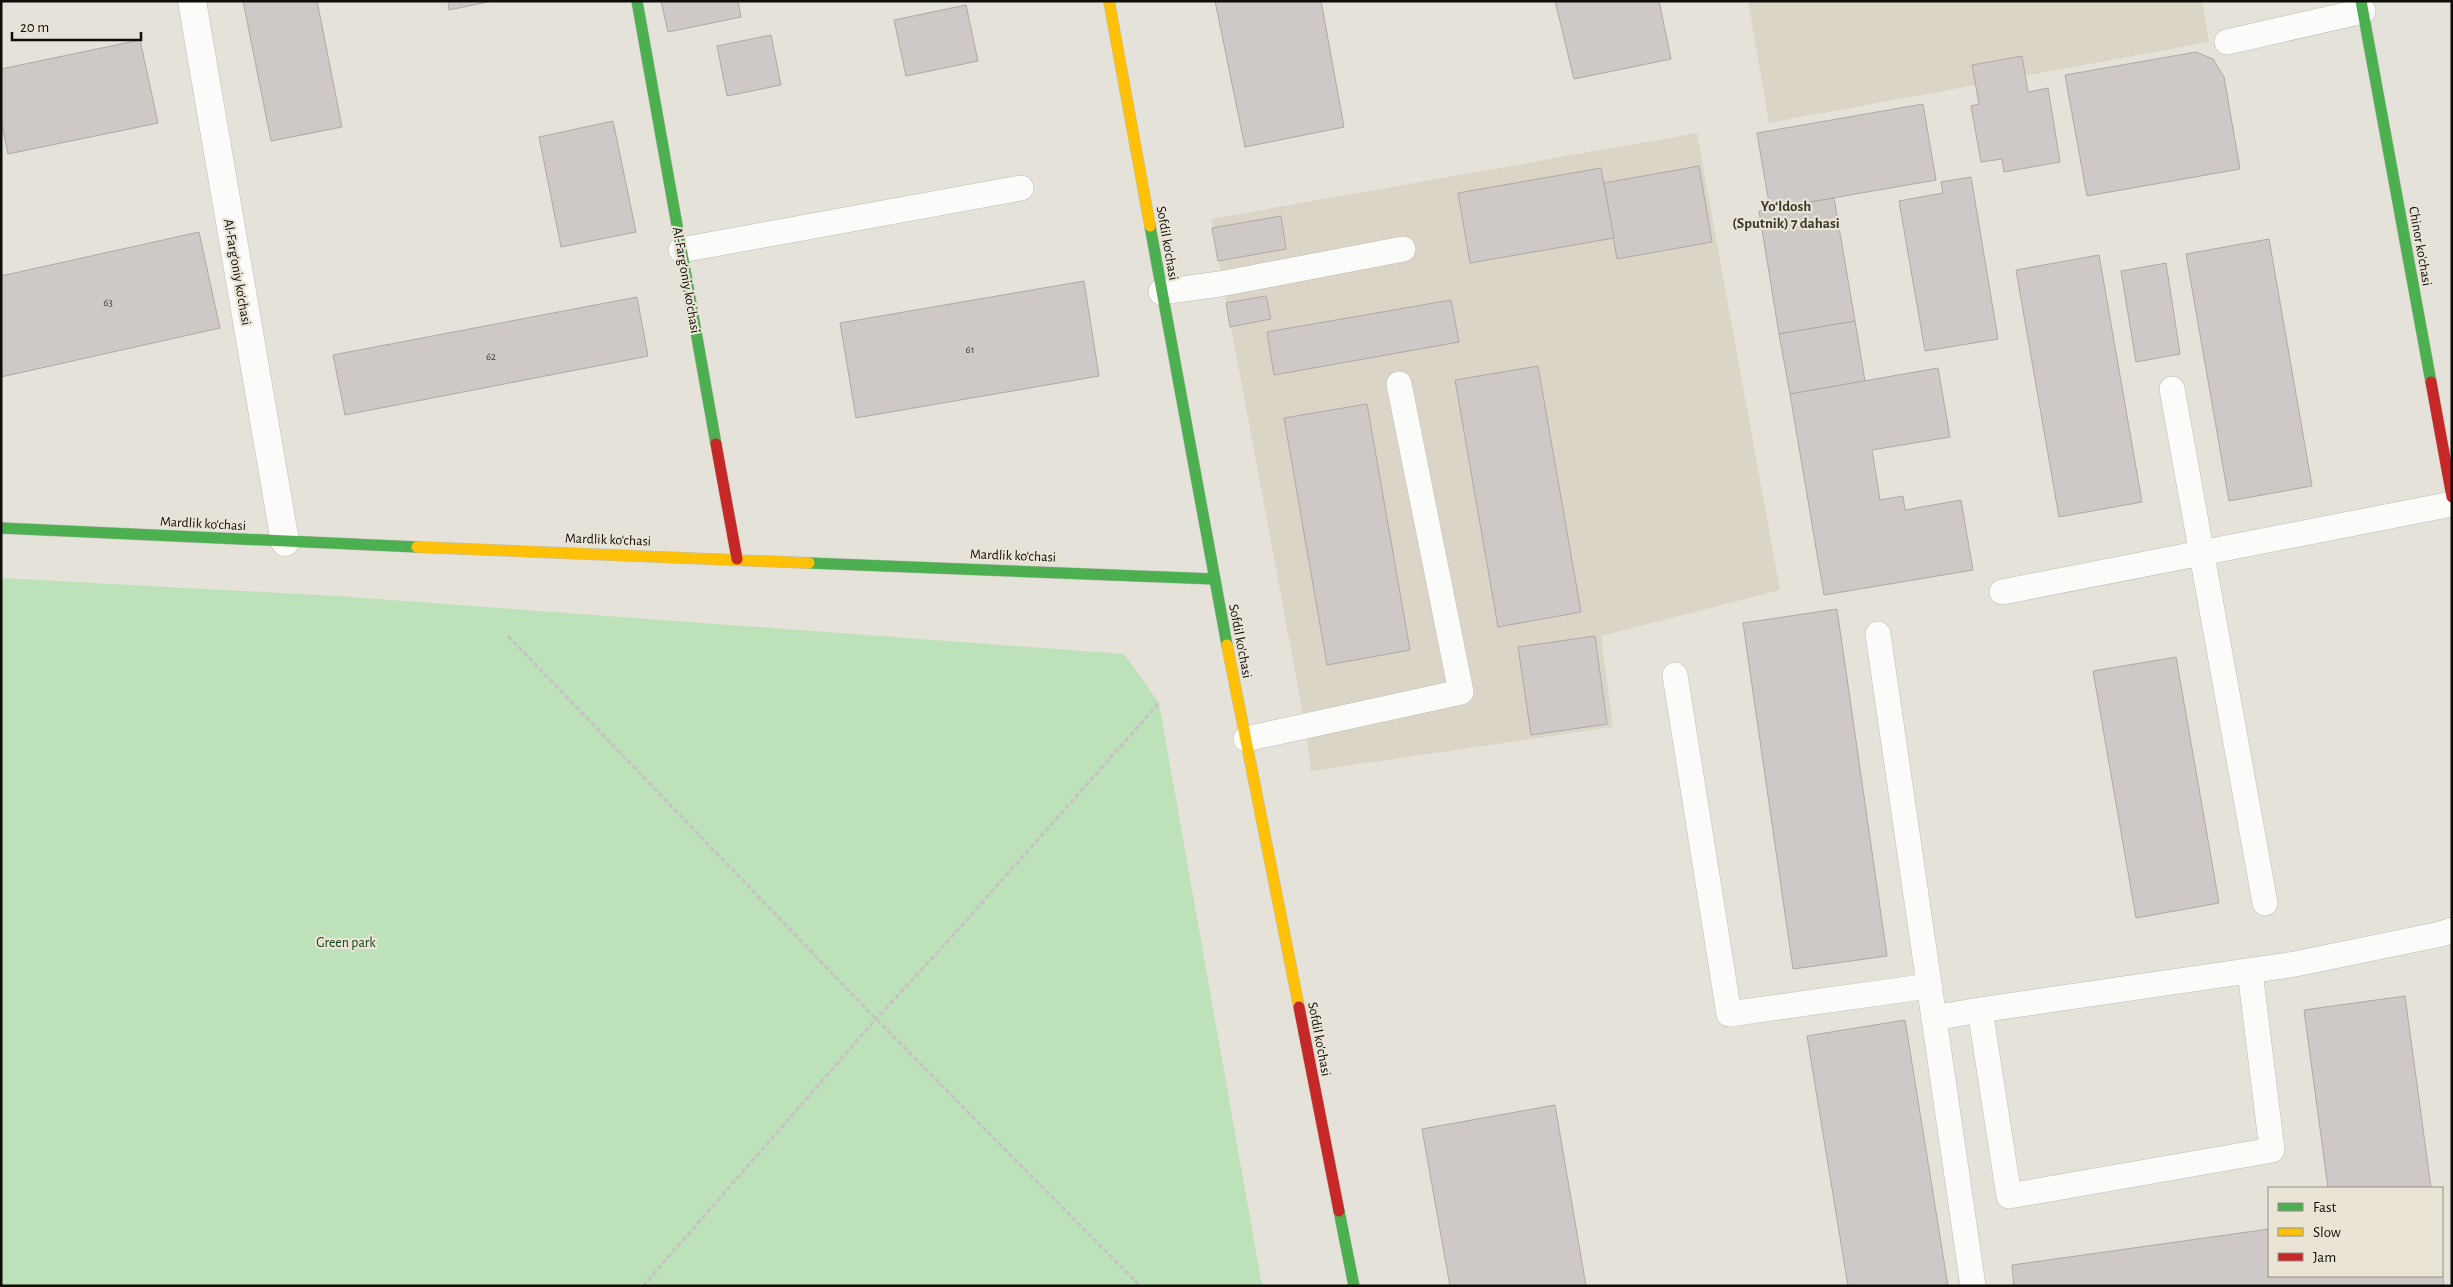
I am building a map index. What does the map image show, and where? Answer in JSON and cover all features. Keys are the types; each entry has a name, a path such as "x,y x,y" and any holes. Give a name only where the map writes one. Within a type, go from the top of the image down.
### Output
{"street":[{"name":"Al-Farg‘oniy ko‘chasi","path":"192,1 285,542"},
{"name":"Al-Farg‘oniy ko‘chasi","path":"637,1 737,559"},
{"name":"Sofdil ko'chasi","path":"1109,1 1214,579 1354,1286"},
{"name":"Chinor ko'chasi","path":"2362,6 2452,497"},
{"name":"Mardlik ko‘chasi","path":"1,528 285,542 1214,579"}],"lane":[{"path":"2227,42 2362,6"},
{"path":"681,250 1021,188"},
{"path":"1162,292 1220,284 1403,249"},
{"path":"1246,739 1461,692 1400,384"},
{"path":"2172,389 2265,903"},
{"path":"2002,592 2452,504"},
{"path":"1878,634 1973,1286"},
{"path":"1675,675 1729,1014 1929,986"},
{"path":"1934,1018 2295,964 2441,934 2452,930"},
{"path":"1980,1010 2009,1196 2272,1150 2250,971"}],"path":[{"path":"508,636 876,1019 1140,1286"},
{"path":"643,1286 876,1019 947,942 1159,703"}],"shaded area":[{"path":"1748,1 2202,1 2209,42 1769,123"},
{"path":"1697,133 1780,590 1601,636 1613,727 1311,771 1305,725 1211,219"}],"green space":[{"name":"Green park","path":"1,578 336,596 1124,654 1159,703 1262,1286 1,1286"}],"building":[{"path":"243,1 317,1 342,127 271,141"},
{"path":"448,1 492,1 449,10"},
{"path":"661,1 738,1 741,17 668,32"},
{"path":"1215,1 1321,1 1344,127 1245,147"},
{"path":"1555,1 1659,1 1671,59 1574,79"},
{"path":"966,5 978,61 906,76 894,20"},
{"path":"771,35 781,85 727,96 717,46"},
{"path":"140,40 158,123 8,154 1,119 1,69"},
{"path":"2196,52 2213,59 2224,77 2240,169 2087,196 2065,75"},
{"path":"2022,56 2028,92 2048,88 2060,162 2004,172 2002,159 1981,162 1971,106 1979,104 1972,65"},
{"path":"1923,104 1936,180 1770,209 1757,133"},
{"path":"613,121 636,232 561,247 539,137"},
{"path":"1699,166 1712,242 1617,259 1604,183"},
{"path":"1601,168 1614,238 1470,263 1458,193"},
{"path":"1971,177 1998,339 1925,351 1899,201 1943,193 1941,182"},
{"path":"1834,198 1855,321 1779,334 1759,211"},
{"path":"1281,216 1286,249 1218,261 1212,228"},
{"path":"199,232 220,328 1,377 1,276"},
{"path":"2269,239 2312,486 2229,501 2186,254"},
{"path":"2099,255 2142,502 2059,517 2016,270"},
{"path":"2166,263 2180,354 2136,362 2121,271"},
{"path":"1084,281 1099,376 856,418 840,323"},
{"path":"1266,296 1271,319 1230,327 1226,303"},
{"path":"637,297 648,356 345,415 333,355"},
{"path":"1451,300 1459,342 1274,375 1267,332"},
{"path":"1855,321 1865,381 1790,394 1779,334"},
{"path":"1538,366 1581,612 1498,627 1455,380"},
{"path":"1938,368 1950,437 1872,450 1880,500 1903,496 1905,510 1961,500 1973,570 1824,595 1790,394"},
{"path":"1367,404 1410,650 1327,665 1284,418"},
{"path":"1837,609 1887,956 1793,969 1743,623"},
{"path":"1595,636 1607,724 1531,735 1518,647"},
{"path":"2176,657 2219,903 2136,918 2093,671"},
{"path":"2405,996 2431,1187 2328,1187 2304,1010"},
{"path":"1905,1020 1948,1286 1848,1286 1807,1036"},
{"path":"1555,1105 1586,1286 1450,1286 1422,1129"},
{"path":"2268,1229 2268,1277 2443,1277 2444,1286 2014,1286 2012,1265"}],"traffic: fast":[{"path":"637,1 716,444"},
{"path":"2361,1 2431,382"},
{"path":"1150,226 1227,645"},
{"path":"1,528 417,547"},
{"path":"809,563 1214,579"},
{"path":"1339,1211 1354,1286"}],"traffic: slow":[{"path":"1109,1 1150,226"},
{"path":"417,547 809,563"},
{"path":"1227,645 1299,1007"}],"traffic: jam":[{"path":"2431,382 2452,497"},
{"path":"716,444 737,559"},
{"path":"1299,1007 1339,1211"}],"district":[{"name":"Yo‘ldosh (Sputnik) 7 dahasi","path":"1786,214"}]}
